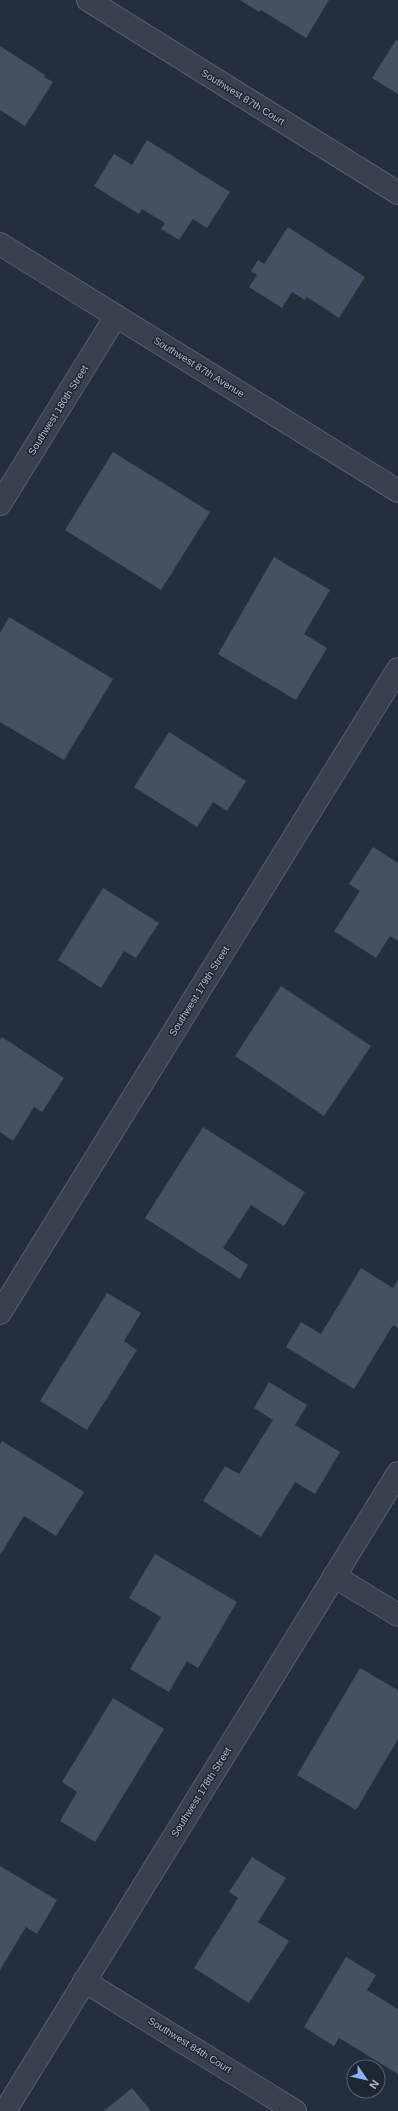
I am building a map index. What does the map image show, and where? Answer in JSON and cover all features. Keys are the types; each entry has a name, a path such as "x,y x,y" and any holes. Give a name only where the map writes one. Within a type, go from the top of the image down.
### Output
{"street":[{"name":"Southwest 87th Court","path":"88,0 398,193"},
{"name":"Southwest 87th Avenue","path":"0,244 398,491"},
{"name":"Southwest 180th Street","path":"0,504 116,316"},
{"name":"Southwest 179th Street","path":"0,1313 398,669"},
{"name":"Southwest 178th Street","path":"5,2111 398,1473"},
{"path":"334,1576 398,1615"},
{"name":"Southwest 84th Court","path":"84,1981 295,2111"}],"building":[{"path":"240,0 329,0 306,38 261,10 259,12"},
{"path":"396,40 398,41 398,94 372,78"},
{"path":"0,46 45,75 44,77 53,82 25,126 0,110"},
{"path":"147,140 230,192 207,228 193,219 179,240 161,229 165,223 142,209 139,214 94,186 114,154 132,165"},
{"path":"288,227 365,277 339,318 307,297 305,300 292,292 282,308 249,287 257,275 251,271 258,260 264,264"},
{"path":"113,452 210,512 161,590 65,530"},
{"path":"274,557 330,590 304,634 327,648 296,700 218,654"},
{"path":"9,617 113,679 64,760 0,722 0,633"},
{"path":"169,732 246,781 227,811 213,802 197,827 134,787"},
{"path":"373,847 398,863 398,941 390,936 376,958 334,931 360,891 349,884"},
{"path":"103,888 159,923 136,958 124,951 101,988 58,960"},
{"path":"281,986 371,1046 324,1116 235,1056"},
{"path":"2,1037 64,1078 42,1112 34,1107 13,1141 0,1132 0,1040"},
{"path":"203,1127 305,1192 284,1226 251,1205 223,1248 248,1265 240,1279 145,1218"},
{"path":"361,1268 393,1288 398,1280 398,1328 393,1325 354,1389 286,1347 301,1322 321,1334"},
{"path":"107,1293 141,1313 124,1341 137,1350 87,1430 40,1401"},
{"path":"269,1382 307,1405 295,1425 340,1452 315,1494 295,1482 261,1537 203,1501 225,1466 239,1474 273,1420 254,1408"},
{"path":"2,1441 84,1492 56,1536 24,1516 0,1555 0,1444"},
{"path":"155,1554 237,1602 198,1668 187,1661 169,1692 130,1669 161,1617 129,1598"},
{"path":"360,1668 398,1690 398,1739 356,1810 297,1775"},
{"path":"113,1698 164,1729 95,1842 60,1821 77,1792 62,1782"},
{"path":"252,1857 286,1878 258,1922 289,1941 249,2003 194,1968 238,1898 229,1892"},
{"path":"0,1866 57,1900 37,1934 26,1927 0,1970"},
{"path":"346,1957 376,1975 367,1990 398,2009 398,2074 386,2067 386,2059 373,2059 339,2038 334,2046 304,2027"},
{"path":"132,2088 151,2111 104,2111"}]}
